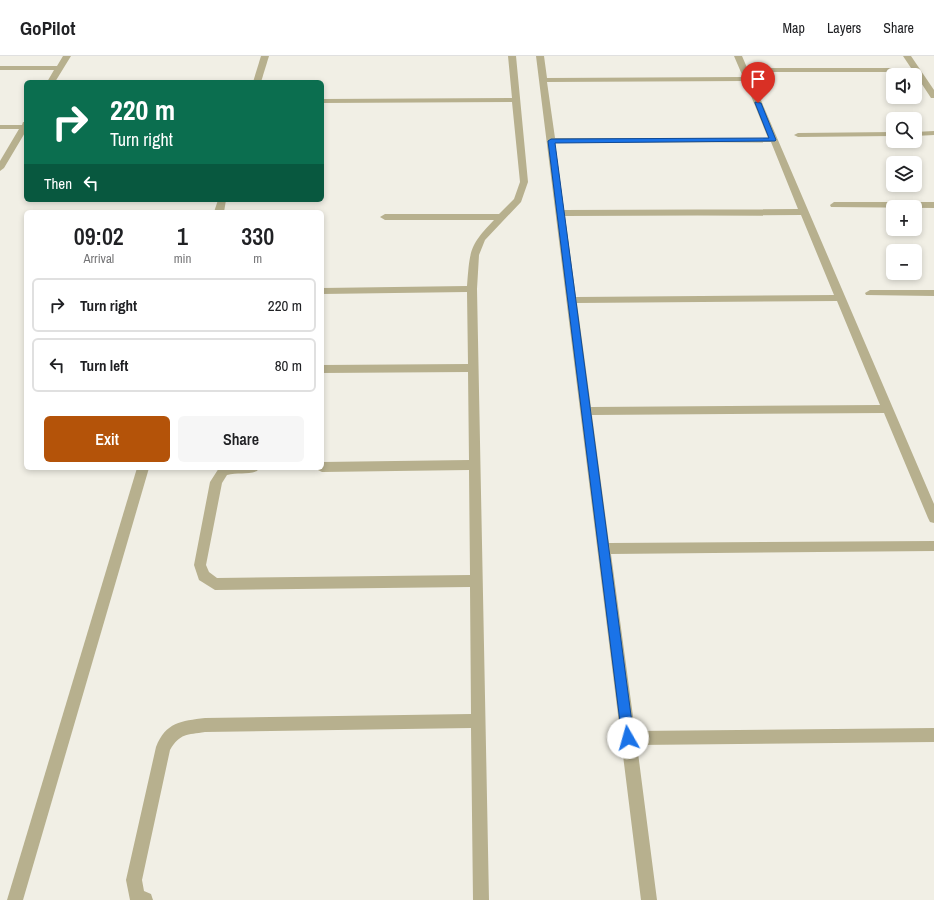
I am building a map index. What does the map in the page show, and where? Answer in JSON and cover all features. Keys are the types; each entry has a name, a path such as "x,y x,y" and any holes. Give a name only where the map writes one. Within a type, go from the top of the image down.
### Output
{"street":[{"path":"52,80 67,56"},
{"path":"258,80 265,56"},
{"path":"481,900 472,289 474,255 481,239 518,200 524,182 512,56"},
{"path":"540,56 649,900"},
{"path":"738,56 934,518"},
{"path":"907,56 916,68"},
{"path":"0,68 60,68"},
{"path":"764,70 886,70"},
{"path":"922,78 934,96"},
{"path":"543,80 747,79"},
{"path":"324,101 516,100"},
{"path":"0,127 24,126"},
{"path":"0,168 24,128"},
{"path":"922,134 934,133"},
{"path":"798,135 886,134"},
{"path":"551,141 773,140"},
{"path":"834,205 934,205"},
{"path":"560,213 804,212"},
{"path":"385,216 503,217"},
{"path":"324,291 472,289"},
{"path":"870,293 934,293"},
{"path":"572,300 841,298"},
{"path":"324,369 473,368"},
{"path":"586,411 888,409"},
{"path":"324,467 475,465"},
{"path":"15,900 142,470"},
{"path":"227,470 223,471 216,482 200,565 204,576 215,584 476,581"},
{"path":"604,549 934,546"},
{"path":"146,900 137,896 134,880 163,747 171,734 186,728 205,725 478,721"},
{"path":"628,738 934,735"}],"route":[{"path":"628,738 551,141 773,140 758,103"}]}
